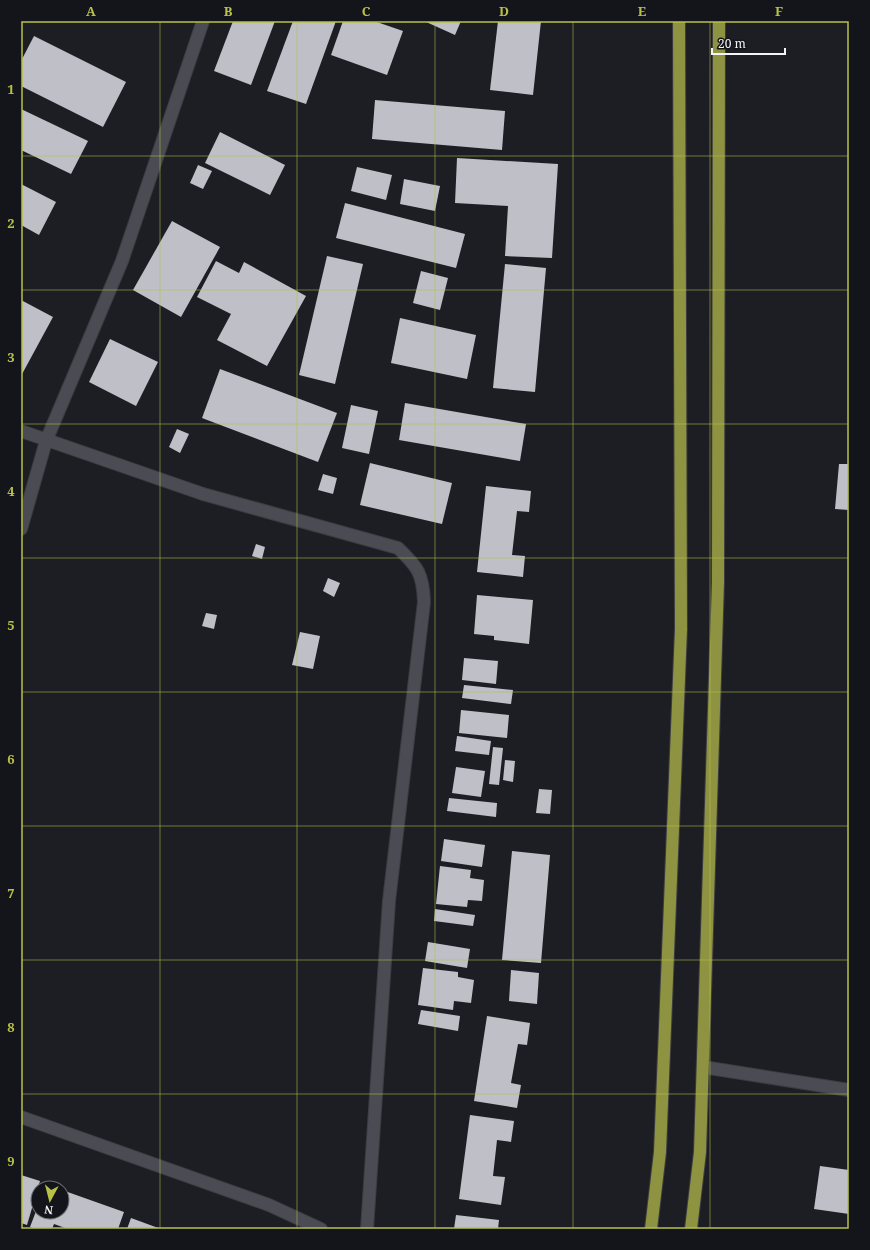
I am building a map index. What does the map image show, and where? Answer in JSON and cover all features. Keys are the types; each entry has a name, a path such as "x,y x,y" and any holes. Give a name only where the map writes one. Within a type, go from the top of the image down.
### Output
{"main road":[{"path":"651,1229 660,1152 681,629 678,21"},
{"path":"691,1229 700,1152 718,582 719,21"}],"street":[{"path":"21,530 46,440 122,261 203,21"},
{"path":"21,431 204,494 398,548 418,569 423,585 424,602 388,901 367,1229"},
{"path":"703,1067 849,1090"},
{"path":"21,1117 269,1205 321,1229"}],"building":[{"path":"233,21 275,21 251,85 214,71"},
{"path":"293,21 336,21 306,104 267,91"},
{"path":"343,21 374,21 403,31 387,75 331,55"},
{"path":"424,21 461,21 455,35"},
{"path":"498,21 541,21 533,95 490,90"},
{"path":"34,36 126,82 103,127 21,86 21,61"},
{"path":"375,100 505,111 502,150 372,139"},
{"path":"21,109 88,141 71,174 21,150"},
{"path":"220,132 285,165 270,195 205,163"},
{"path":"457,158 558,164 552,258 505,256 508,206 455,203"},
{"path":"198,165 212,171 203,189 190,183"},
{"path":"357,167 392,175 386,200 351,191"},
{"path":"404,179 440,186 435,211 400,204"},
{"path":"21,184 56,202 39,235 21,225"},
{"path":"345,203 465,234 456,268 336,238"},
{"path":"172,221 220,247 181,317 133,290"},
{"path":"327,256 363,264 335,384 299,375"},
{"path":"216,261 239,273 244,262 306,296 267,366 217,340 231,314 197,297"},
{"path":"505,264 546,268 535,392 493,388"},
{"path":"421,271 448,278 440,310 413,303"},
{"path":"21,300 53,317 21,376"},
{"path":"400,318 476,335 467,379 391,363"},
{"path":"110,339 158,362 136,406 89,382"},
{"path":"220,369 337,413 318,462 202,418"},
{"path":"405,403 526,424 520,461 399,440"},
{"path":"351,405 378,411 369,454 342,448"},
{"path":"177,429 189,434 180,453 169,447"},
{"path":"370,463 452,483 442,524 360,505"},
{"path":"839,464 849,464 849,510 835,509"},
{"path":"323,474 337,478 333,494 318,490"},
{"path":"486,486 531,491 529,512 517,511 512,555 525,556 523,577 477,572"},
{"path":"256,544 265,547 262,559 252,556"},
{"path":"328,578 340,583 334,597 323,591"},
{"path":"477,595 533,600 529,644 494,640 494,636 474,634"},
{"path":"206,613 217,615 214,629 202,626"},
{"path":"300,632 320,636 313,669 292,665"},
{"path":"464,658 498,661 496,684 462,680"},
{"path":"464,685 513,690 511,704 462,698"},
{"path":"461,710 509,715 507,738 459,733"},
{"path":"457,736 491,741 489,755 455,751"},
{"path":"493,747 503,748 499,785 489,784"},
{"path":"505,760 515,761 513,782 503,780"},
{"path":"456,767 485,771 481,797 452,793"},
{"path":"539,789 552,790 550,814 536,813"},
{"path":"449,798 497,803 496,817 447,811"},
{"path":"444,839 485,845 482,867 441,861"},
{"path":"512,851 550,855 541,963 502,960"},
{"path":"440,866 471,870 470,878 484,880 482,901 468,900 467,907 436,904"},
{"path":"435,909 475,915 473,926 434,921"},
{"path":"428,942 470,949 467,968 425,961"},
{"path":"423,968 458,972 458,977 474,980 471,1003 454,1001 453,1010 418,1005"},
{"path":"511,970 539,973 537,1004 509,1001"},
{"path":"421,1010 460,1016 458,1031 418,1024"},
{"path":"487,1016 530,1023 527,1045 518,1044 511,1083 521,1085 517,1108 474,1101"},
{"path":"470,1115 514,1121 511,1142 497,1140 493,1176 505,1177 501,1205 459,1199"},
{"path":"820,1166 849,1170 849,1214 814,1209"},
{"path":"21,1175 37,1180 30,1180 30,1215 27,1225 21,1223"},
{"path":"70,1193 124,1212 118,1229 68,1229 54,1224 52,1229 35,1229 30,1227 33,1220 70,1220"},
{"path":"456,1215 499,1220 498,1229 454,1229"},
{"path":"131,1218 161,1229 127,1229"}]}
